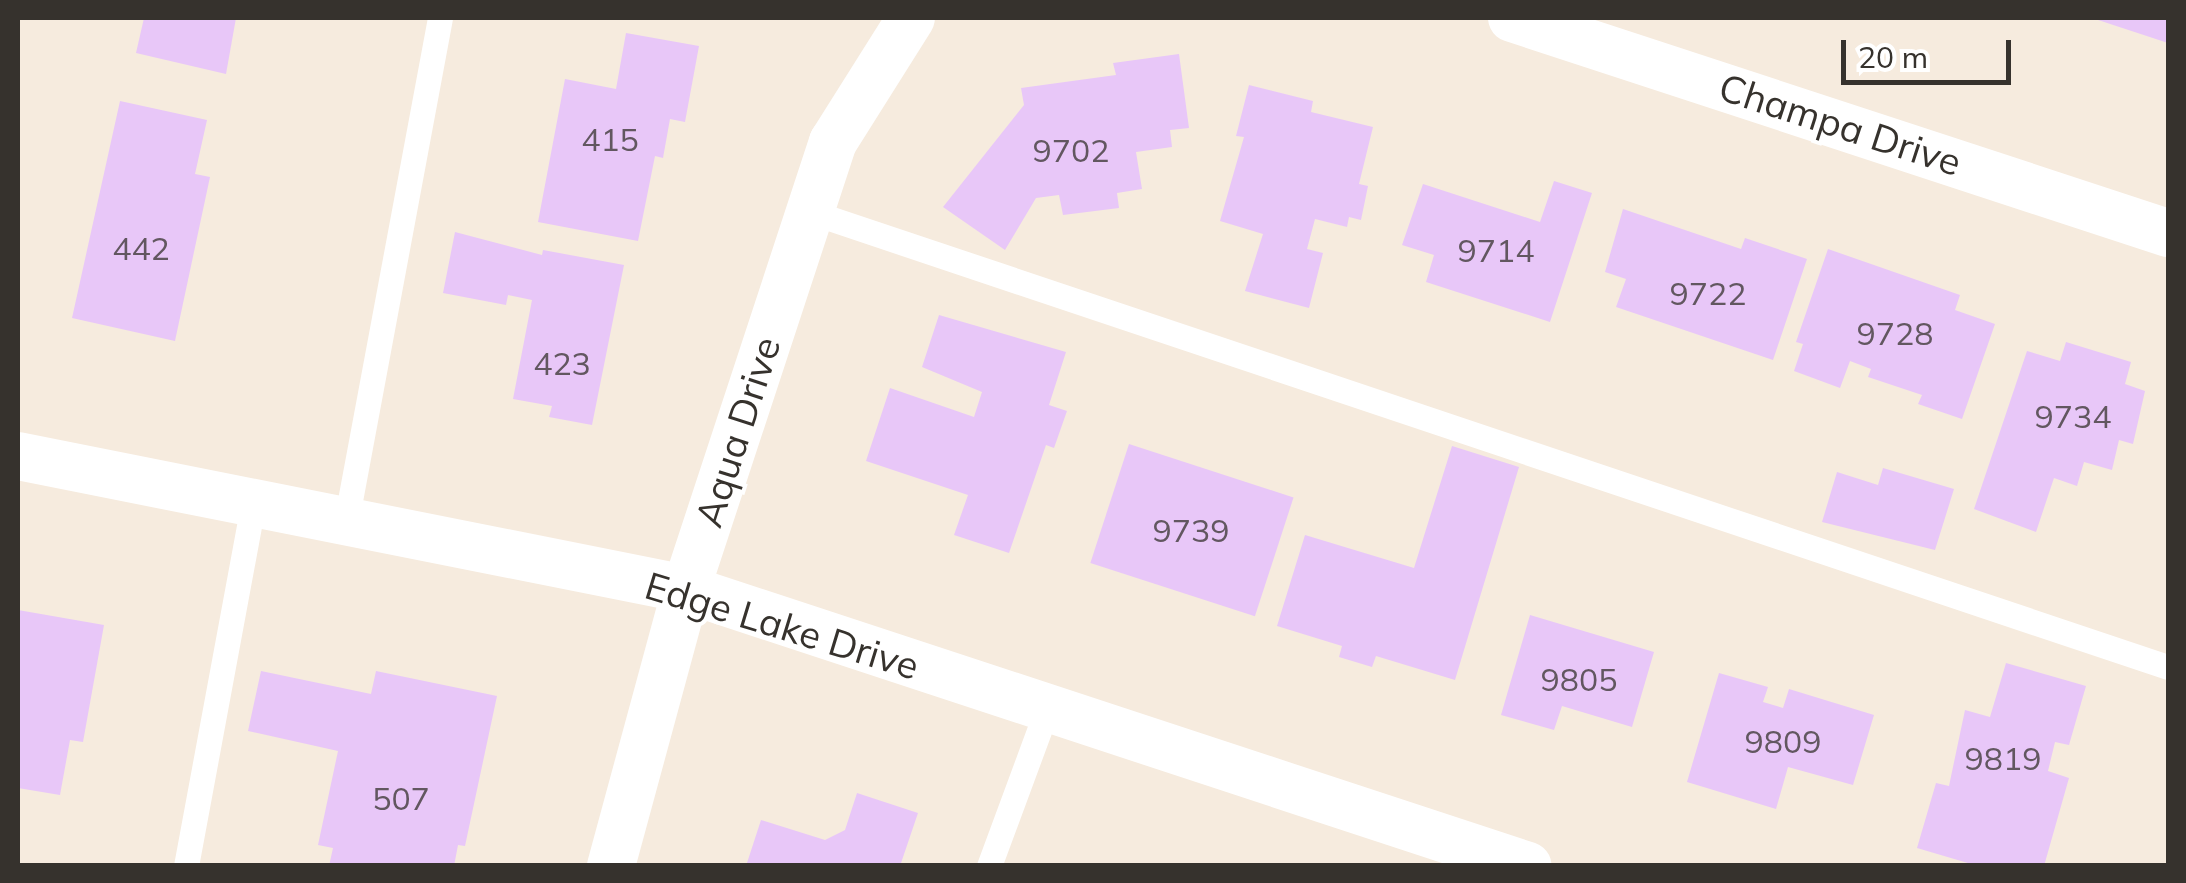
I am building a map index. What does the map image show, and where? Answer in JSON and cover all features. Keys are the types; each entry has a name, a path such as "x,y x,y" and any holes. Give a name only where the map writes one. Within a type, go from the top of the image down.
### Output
{"street":[{"name":"Aqua Drive","path":"610,866 686,589 834,142 911,18"},
{"name":"Champa Drive","path":"1512,18 2168,233"},
{"name":"Edge Lake Drive","path":"18,456 686,589 1046,712 1410,847 1528,866"}],"lane":[{"path":"346,522 440,18"},
{"path":"810,212 2168,668"},
{"path":"186,866 253,503"},
{"path":"989,866 1046,712"}],"building":[{"path":"144,18 236,18 226,74 136,53"},
{"path":"2092,18 2168,18 2168,43"},
{"path":"626,33 699,46 685,122 670,119 663,158 655,156 638,241 538,222 565,79 616,89"},
{"path":"1179,54 1189,128 1170,130 1172,147 1136,152 1142,189 1117,193 1119,208 1063,215 1059,195 1036,198 1005,250 943,207 1024,105 1021,88 1116,75 1113,63"},
{"path":"1249,85 1313,101 1311,112 1373,127 1359,184 1368,186 1361,220 1349,217 1347,227 1315,219 1307,249 1323,253 1309,308 1245,291 1263,234 1220,221 1244,137 1236,136"},
{"path":"120,101 207,120 195,174 210,177 175,341 72,318"},
{"path":"1554,181 1592,193 1550,322 1426,282 1434,255 1402,245 1423,184 1540,222"},
{"path":"1623,209 1741,249 1745,238 1807,259 1773,360 1616,307 1626,279 1605,272"},
{"path":"455,232 542,255 543,250 624,265 592,425 549,417 552,406 513,399 532,300 508,295 506,305 443,293"},
{"path":"1828,249 1960,295 1955,310 1995,324 1962,419 1918,404 1922,395 1868,377 1871,369 1850,361 1840,388 1794,371 1803,344 1796,342"},
{"path":"939,315 1066,352 1049,405 1067,411 1054,448 1046,445 1009,553 954,535 968,495 866,461 890,388 974,417 982,392 922,367"},
{"path":"2066,342 2131,362 2125,384 2145,391 2133,444 2119,440 2112,470 2084,462 2077,486 2054,478 2036,532 1974,509 2027,351 2060,361"},
{"path":"1129,444 1294,497 1255,616 1090,563"},
{"path":"1452,446 1519,467 1455,680 1376,656 1372,667 1339,657 1342,646 1277,626 1305,535 1414,568"},
{"path":"1883,468 1954,489 1935,550 1822,522 1837,472 1878,485"},
{"path":"18,610 104,625 83,742 70,740 60,795 18,788"},
{"path":"1530,615 1654,652 1632,727 1562,706 1554,730 1501,715"},
{"path":"2006,663 2086,686 2069,745 2055,742 2048,771 2069,778 2044,866 1978,866 1917,848 1936,783 1949,786 1965,710 1990,717"},
{"path":"261,671 371,694 376,671 497,696 465,846 458,845 454,866 329,866 333,848 318,845 338,751 248,731"},
{"path":"1719,673 1768,687 1763,702 1783,708 1789,689 1874,715 1853,785 1788,767 1776,809 1687,782"},
{"path":"857,793 918,813 900,866 746,866 761,820 825,840 845,830"}]}
